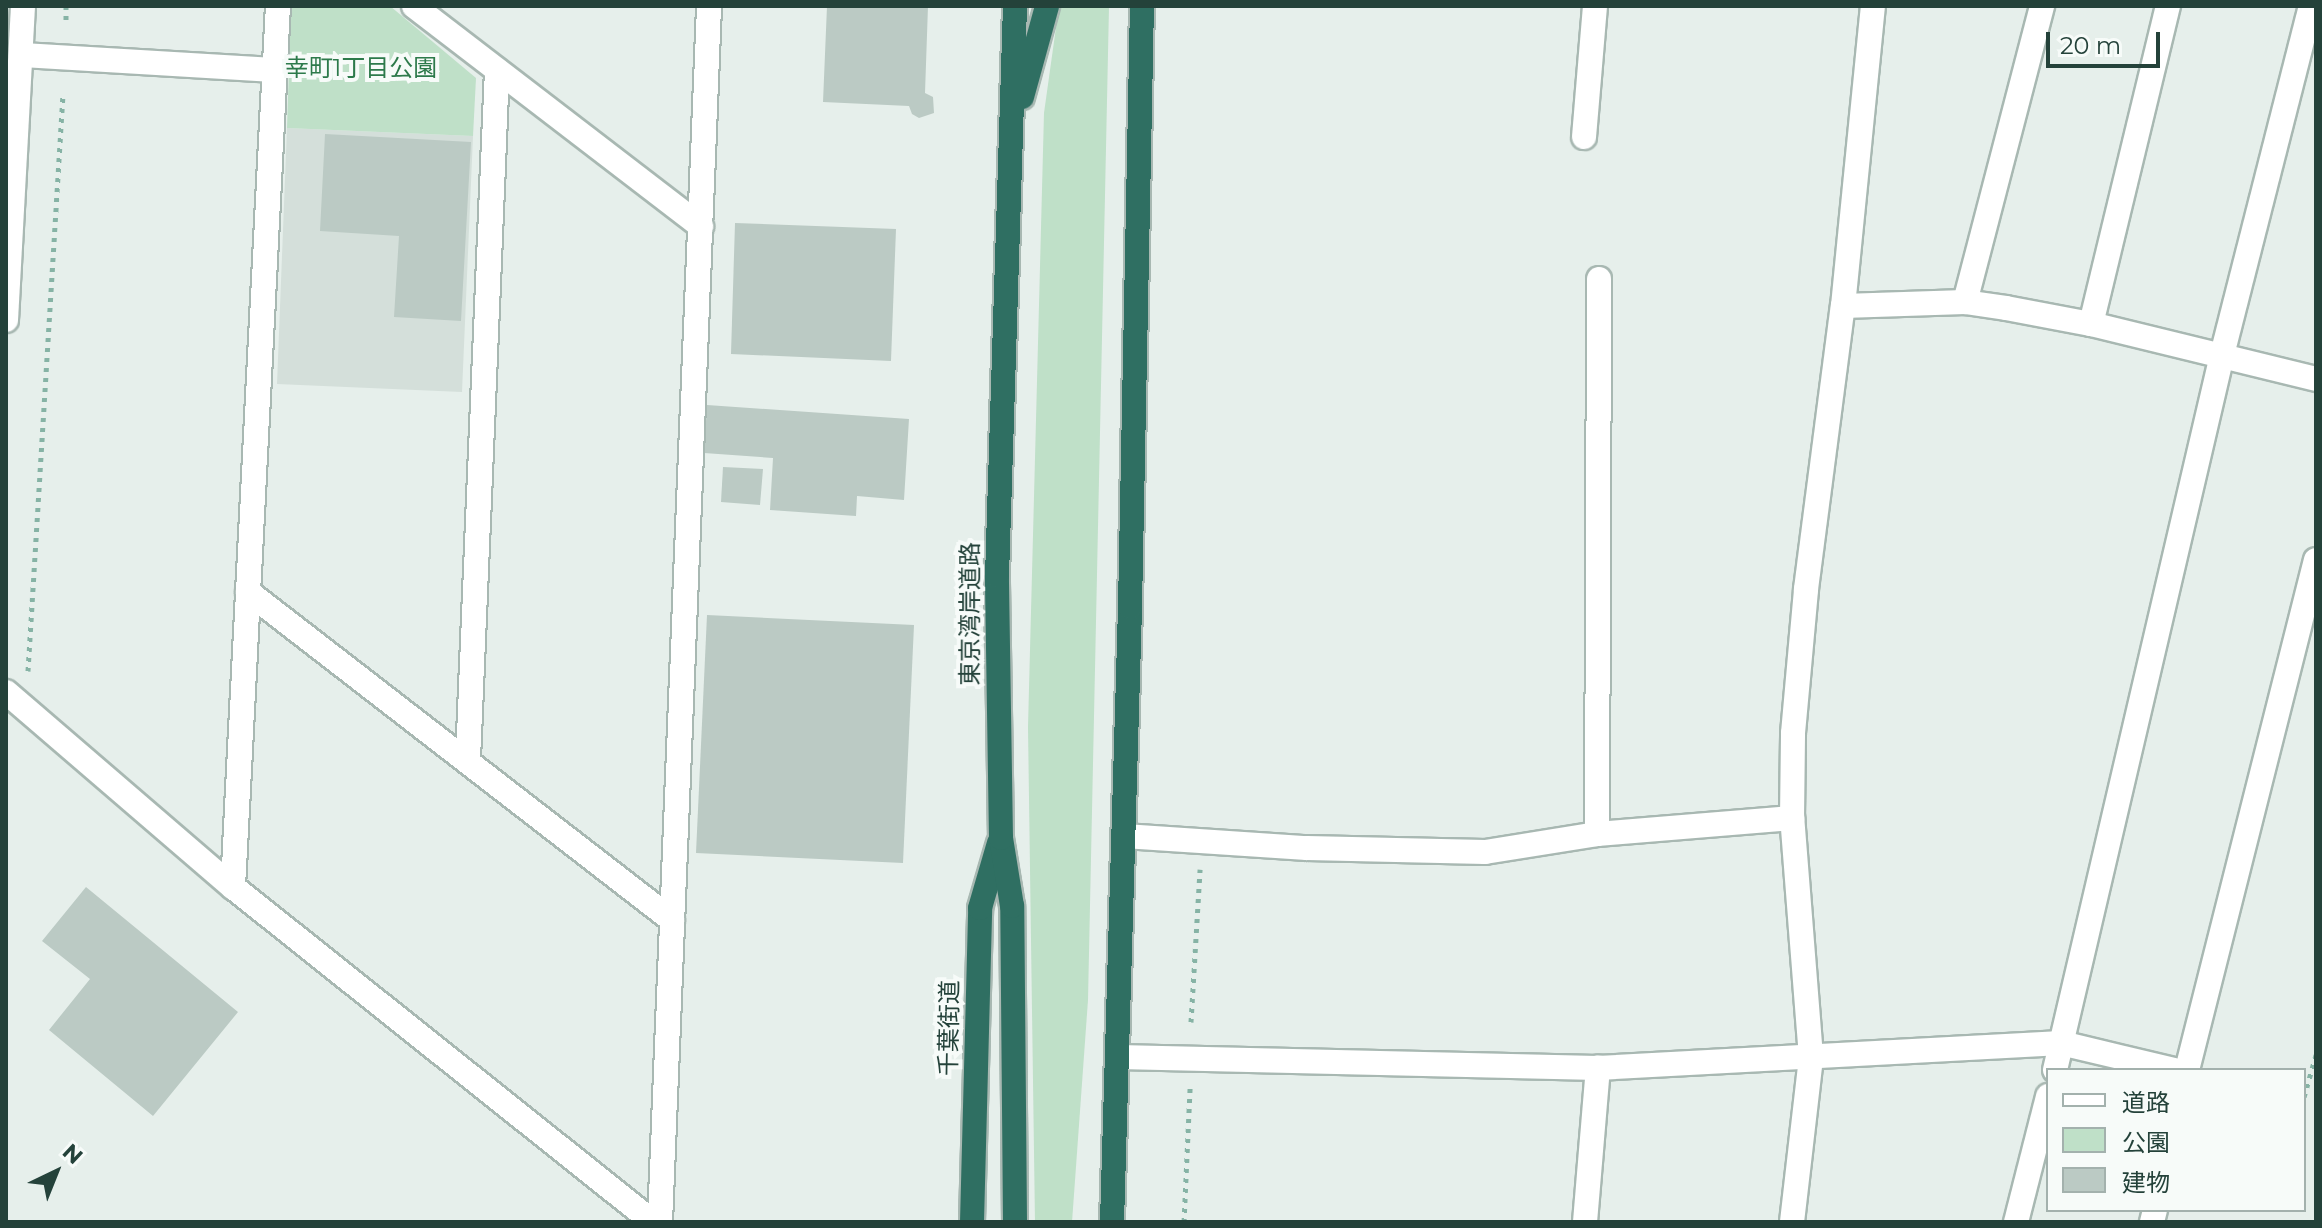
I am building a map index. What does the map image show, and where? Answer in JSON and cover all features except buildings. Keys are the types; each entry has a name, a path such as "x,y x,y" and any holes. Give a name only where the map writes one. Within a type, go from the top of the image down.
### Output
{"highway":[{"name":"東京湾岸道路","path":"1015,6 997,576 1001,838 1012,906 1015,1222"},
{"path":"1012,134 1047,6"},
{"path":"1112,1222 1124,836 1142,6"},
{"name":"千葉街道","path":"972,1222 980,908 1001,838"}],"street":[{"path":"6,320 23,6"},
{"path":"233,887 278,6"},
{"path":"414,6 701,226"},
{"path":"660,1222 709,6"},
{"path":"1584,137 1595,6"},
{"path":"1792,1222 1811,1057 1792,818 1793,733 1806,589 1843,306 1873,6"},
{"path":"1965,302 2042,6"},
{"path":"2091,324 2168,6"},
{"path":"2055,1068 2222,355 2311,6"},
{"path":"22,55 275,70"},
{"path":"468,759 497,71"},
{"path":"1597,834 1599,279"},
{"path":"1843,306 1965,302 2091,324 2316,379"},
{"path":"2188,1068 2316,560"},
{"path":"248,592 468,759 672,920"},
{"path":"6,692 233,887 653,1222"},
{"path":"1124,836 1307,848 1485,852 1597,834 1792,818"},
{"path":"1118,1057 1598,1068 2061,1043 2166,1068"},
{"path":"1585,1222 1598,1068"},
{"path":"2016,1222 2046,1104"}],"path":[{"path":"66,6 66,20"},
{"path":"30,679 27,663 63,93"},
{"path":"1191,1022 1200,864"},
{"path":"2306,1090 2316,1055"},
{"path":"1184,1222 1190,1075"}],"shaded area":[{"path":"287,128 473,136 462,392 277,384"}],"green space":[{"name":"幸町1丁目公園","path":"291,6 390,6 476,78 473,136 287,128"},
{"path":"1059,6 1109,6 1088,1000 1072,1222 1035,1222 1028,727 1044,113"}]}
